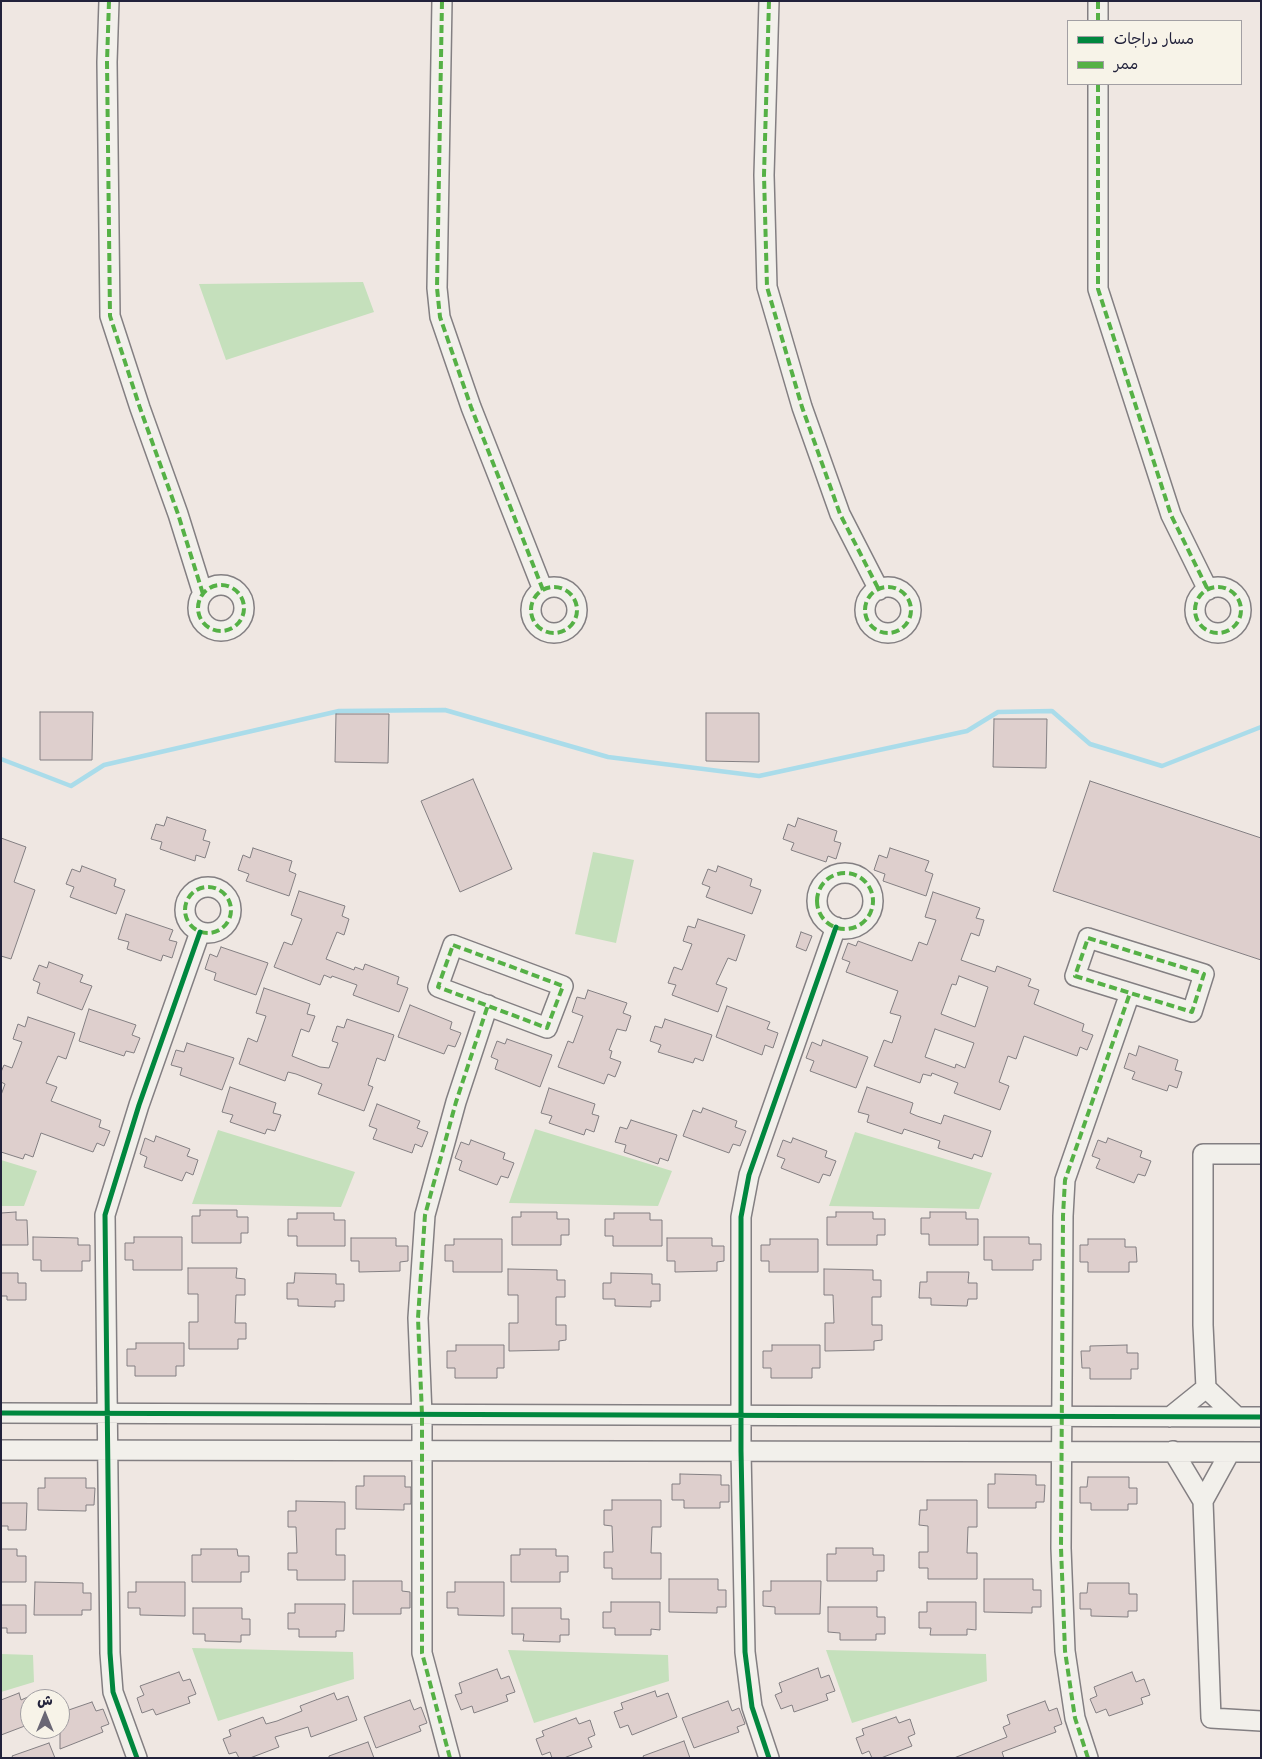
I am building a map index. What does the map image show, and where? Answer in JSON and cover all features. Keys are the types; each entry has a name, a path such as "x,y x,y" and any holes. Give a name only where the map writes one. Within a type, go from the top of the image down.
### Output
{"street":[{"path":"110,1 107,62 110,316 140,408 178,514 202,594"},
{"path":"442,1 437,288 440,318 471,408 543,590"},
{"path":"769,1 764,176 767,288 802,407 840,514 879,590"},
{"path":"1098,1 1098,20"},
{"path":"1098,85 1098,289 1171,515 1208,590"},
{"path":"770,1758 752,1707 745,1652 741,1451 741,1217 749,1175 836,927"},
{"path":"138,1758 112,1692 107,1548 105,1215 139,1105 200,932"},
{"path":"1088,938 1204,974 1192,1012 1130,993 1075,976 1088,938"},
{"path":"453,944 563,986 547,1028 488,1005 438,986 453,944"},
{"path":"1088,1758 1075,1718 1065,1651 1061,1548 1061,1310 1066,1180 1130,993"},
{"path":"450,1758 422,1653 422,1415 418,1318 425,1215 456,1102 488,1005"},
{"path":"1237,1417 1206,1388 1204,1154 1261,1154"},
{"path":"1170,1417 1206,1388"},
{"path":"1,1413 1261,1417"},
{"path":"1,1450 1261,1452"},
{"path":"1173,1451 1204,1501"},
{"path":"1230,1452 1204,1501 1211,1718 1261,1721"}],"green space":[{"path":"363,282 374,312 226,360 199,284"},
{"path":"593,852 634,860 616,943 575,934"},
{"path":"535,1129 672,1171 658,1206 509,1203"},
{"path":"218,1130 355,1172 341,1207 192,1204"},
{"path":"855,1132 992,1173 979,1209 829,1206"},
{"path":"1,1160 37,1171 24,1206 1,1206"},
{"path":"192,1648 353,1652 354,1679 218,1721"},
{"path":"508,1650 668,1655 669,1681 534,1723"},
{"path":"826,1650 986,1654 987,1681 852,1723"},
{"path":"1,1654 33,1655 34,1682 1,1692"}],"building":[{"path":"40,712 93,712 92,760 40,760"},
{"path":"706,713 759,713 759,762 706,761"},
{"path":"336,714 389,714 388,763 335,762"},
{"path":"994,719 1047,719 1046,768 993,767"},
{"path":"473,779 512,869 460,892 421,801"},
{"path":"1090,781 1261,838 1261,960 1053,891"},
{"path":"167,817 206,830 203,840 210,842 205,858 196,855 195,861 160,849 162,842 151,839 156,824 164,826"},
{"path":"798,818 837,831 834,841 841,843 836,859 828,856 826,862 791,850 794,843 783,839 788,824 795,827"},
{"path":"1,838 26,847 14,882 35,890 11,959 1,956"},
{"path":"253,848 292,861 289,871 296,874 289,896 246,881 249,874 238,870 243,855 250,858"},
{"path":"890,848 929,861 925,871 933,874 926,896 883,881 885,874 874,870 879,855 887,858"},
{"path":"82,866 116,879 114,886 125,890 116,914 70,897 74,887 66,884 72,869 80,872"},
{"path":"718,866 752,879 750,886 761,890 752,914 706,897 710,887 702,884 708,869 716,872"},
{"path":"299,891 345,906 342,916 349,919 344,935 337,932 326,959 354,970 355,967 363,970 365,964 399,977 397,984 408,988 399,1012 353,995 357,985 332,976 331,978 324,975 320,985 274,967 284,942 292,945 302,919 291,915"},
{"path":"933,892 980,908 976,918 984,920 979,936 971,933 961,960 995,972 997,966 1031,979 1028,986 1039,990 1034,1004 1084,1024 1082,1031 1093,1035 1087,1050 1080,1047 1077,1056 1024,1036 1016,1059 1008,1056 999,1082 1009,1086 1000,1110 954,1093 958,1083 932,1073 931,1076 923,1074 920,1083 874,1066 884,1040 892,1043 901,1016 890,1013 898,991 846,972 850,962 842,959 848,943 856,946 858,941 912,961 919,942 927,945 936,920 925,917","holes":["959,976 988,987 975,1027 941,1014 952,984 956,985","935,1029 974,1043 965,1068 956,1064 955,1068 925,1057"]},
{"path":"126,914 173,930 169,940 177,942 172,958 163,955 161,961 127,949 129,942 118,939"},
{"path":"698,919 745,935 736,961 728,958 716,984 727,988 718,1012 672,995 676,985 668,983 674,967 682,970 692,944 683,941 688,926 695,928"},
{"path":"801,932 812,936 806,951 796,947"},
{"path":"221,947 268,963 256,995 214,980 216,973 205,969 210,954 217,957"},
{"path":"49,962 83,975 80,982 92,986 82,1010 37,993 40,983 33,980 39,965 47,968"},
{"path":"264,988 310,1004 307,1014 315,1016 309,1032 301,1029 292,1056 320,1067 329,1068 338,1043 332,1041 337,1026 344,1028 347,1019 394,1035 385,1061 377,1058 368,1085 373,1087 364,1111 318,1094 322,1084 296,1074 288,1072 285,1081 239,1064 248,1038 257,1042 266,1016 256,1013"},
{"path":"588,990 627,1003 623,1013 631,1016 626,1031 617,1029 609,1050 612,1051 610,1058 621,1062 615,1077 608,1074 604,1084 558,1067 568,1041 573,1043 583,1016 572,1012 577,997 585,999"},
{"path":"410,1005 452,1022 450,1029 461,1033 455,1047 448,1045 444,1054 398,1037"},
{"path":"727,1006 770,1022 767,1029 778,1033 773,1048 765,1045 762,1055 716,1037"},
{"path":"89,1009 136,1025 132,1035 140,1038 134,1053 126,1051 124,1056 79,1041"},
{"path":"28,1017 75,1033 66,1059 58,1056 46,1083 57,1087 51,1101 101,1120 99,1127 110,1131 104,1146 97,1143 93,1152 41,1133 33,1157 25,1154 23,1159 1,1152 1,1095 5,1084 1,1082 1,1072 4,1065 12,1068 22,1042 13,1039 18,1024 25,1027"},
{"path":"665,1019 712,1035 703,1061 695,1058 693,1063 658,1052 661,1045 650,1041 655,1026 662,1028"},
{"path":"507,1039 552,1055 540,1087 495,1069 498,1060 491,1057 497,1041 505,1044"},
{"path":"823,1040 868,1057 856,1088 810,1071 814,1061 806,1058 812,1042 821,1046"},
{"path":"187,1043 234,1058 222,1090 180,1075 182,1068 171,1065 176,1050 184,1052"},
{"path":"1139,1046 1178,1060 1175,1070 1182,1072 1177,1088 1169,1085 1167,1091 1132,1079 1135,1072 1124,1068 1129,1053 1136,1056"},
{"path":"230,1087 276,1103 273,1113 281,1115 275,1131 267,1129 265,1134 230,1122 233,1115 222,1112"},
{"path":"867,1087 913,1103 910,1113 917,1116 941,1124 944,1115 991,1131 982,1157 974,1154 972,1159 938,1148 940,1141 904,1129 902,1134 867,1122 869,1115 858,1112"},
{"path":"549,1088 595,1104 592,1114 599,1116 594,1132 586,1129 584,1135 549,1123 552,1116 541,1113"},
{"path":"377,1104 420,1121 417,1128 428,1132 422,1147 415,1144 412,1153 373,1139 377,1129 369,1126"},
{"path":"703,1108 737,1121 735,1127 746,1131 740,1146 733,1144 729,1153 683,1136 693,1110 701,1113"},
{"path":"631,1120 677,1135 668,1161 660,1158 658,1164 624,1152 626,1145 615,1142 620,1127 627,1129"},
{"path":"156,1136 190,1149 187,1156 198,1160 193,1175 186,1172 182,1181 144,1167 147,1157 140,1154 145,1138 154,1142"},
{"path":"793,1138 827,1151 825,1157 836,1161 830,1176 823,1174 819,1183 781,1168 785,1159 777,1156 783,1140 791,1143"},
{"path":"1108,1138 1142,1151 1140,1157 1151,1161 1145,1176 1138,1174 1134,1183 1096,1168 1100,1159 1092,1156 1098,1140 1106,1143"},
{"path":"471,1140 505,1153 503,1159 514,1163 508,1178 501,1176 497,1185 459,1170 462,1161 455,1158 461,1142 469,1145"},
{"path":"200,1210 237,1210 237,1217 248,1217 248,1233 241,1233 241,1243 192,1243 192,1216 200,1216"},
{"path":"16,1212 16,1220 27,1220 28,1245 1,1245 1,1213"},
{"path":"521,1212 557,1212 557,1219 569,1219 569,1235 561,1235 561,1245 512,1245 512,1217 521,1217"},
{"path":"836,1212 873,1212 873,1219 885,1219 885,1235 877,1235 877,1245 827,1245 827,1217 836,1217"},
{"path":"930,1212 966,1212 966,1219 978,1219 978,1245 929,1245 929,1234 921,1234 921,1218 930,1218"},
{"path":"297,1213 334,1213 334,1220 345,1220 345,1246 297,1246 297,1236 288,1236 288,1219 297,1219"},
{"path":"614,1213 650,1213 650,1220 662,1220 662,1246 613,1246 613,1236 605,1236 605,1219 614,1219"},
{"path":"33,1237 78,1238 78,1245 90,1245 90,1261 82,1261 82,1271 41,1271 41,1260 33,1260"},
{"path":"134,1237 182,1237 182,1270 133,1270 133,1260 125,1260 125,1243 134,1243"},
{"path":"984,1237 1029,1237 1029,1244 1041,1244 1041,1260 1033,1260 1033,1270 992,1270 992,1260 984,1260"},
{"path":"351,1238 396,1238 396,1246 408,1246 408,1261 400,1262 400,1271 359,1272 359,1261 351,1261"},
{"path":"667,1238 712,1238 712,1246 724,1246 724,1261 717,1262 717,1271 675,1272 675,1261 667,1261"},
{"path":"454,1239 502,1239 502,1272 453,1272 453,1261 445,1261 445,1245 454,1245"},
{"path":"770,1239 818,1239 818,1272 769,1272 769,1261 761,1261 761,1245 770,1245"},
{"path":"1088,1239 1125,1239 1125,1247 1136,1247 1137,1262 1129,1262 1129,1272 1088,1272 1088,1262 1080,1262 1080,1245 1088,1245"},
{"path":"188,1268 237,1268 236,1278 245,1279 245,1295 236,1295 235,1323 246,1323 246,1339 238,1339 238,1349 189,1349 189,1322 198,1322 198,1294 188,1294"},
{"path":"508,1269 557,1270 557,1280 565,1280 565,1297 556,1297 556,1325 566,1325 566,1340 559,1341 559,1350 509,1351 509,1323 518,1323 518,1295 508,1295"},
{"path":"824,1269 873,1270 873,1280 881,1280 881,1297 872,1297 872,1325 882,1325 882,1340 874,1341 874,1350 825,1351 825,1323 834,1323 833,1295 824,1295"},
{"path":"927,1272 969,1272 968,1283 977,1283 977,1299 968,1299 967,1306 931,1305 931,1298 919,1298 920,1282 927,1282"},
{"path":"1,1273 18,1273 18,1283 26,1283 26,1300 7,1300 7,1296 1,1296"},
{"path":"295,1273 336,1274 336,1284 344,1284 344,1301 335,1301 335,1307 298,1306 298,1299 287,1299 287,1283 294,1283"},
{"path":"611,1273 652,1274 652,1284 660,1284 660,1301 651,1301 651,1307 615,1306 615,1299 603,1299 603,1283 611,1283"},
{"path":"136,1343 184,1343 184,1366 176,1366 176,1376 135,1376 135,1366 127,1366 127,1349 136,1349"},
{"path":"456,1345 504,1345 504,1368 497,1368 497,1378 455,1378 455,1368 447,1368 447,1351 456,1351"},
{"path":"772,1345 820,1345 820,1368 812,1368 812,1378 771,1378 771,1368 763,1368 763,1351 772,1351"},
{"path":"1127,1345 1127,1353 1138,1353 1138,1369 1131,1369 1131,1379 1090,1379 1090,1368 1082,1368 1081,1351 1090,1351 1090,1346"},
{"path":"680,1474 721,1475 721,1485 729,1485 729,1502 720,1502 720,1508 684,1508 684,1500 672,1500 672,1484 680,1484"},
{"path":"995,1474 1036,1475 1036,1485 1045,1485 1044,1502 1036,1502 1036,1508 988,1508 988,1484 995,1484"},
{"path":"364,1476 405,1476 405,1487 411,1487 411,1504 404,1504 404,1510 356,1509 356,1486 364,1486"},
{"path":"1088,1477 1129,1477 1129,1488 1137,1488 1137,1504 1128,1504 1128,1510 1091,1510 1091,1503 1080,1503 1080,1487 1087,1487"},
{"path":"45,1478 86,1478 86,1488 95,1488 94,1505 86,1505 86,1511 38,1510 38,1488 45,1488"},
{"path":"612,1500 661,1500 661,1527 652,1527 651,1553 661,1553 661,1579 612,1579 612,1568 604,1568 604,1552 613,1552 612,1526 604,1525 604,1510 612,1510"},
{"path":"927,1500 977,1500 977,1527 968,1527 967,1553 977,1553 977,1579 928,1579 928,1568 919,1568 919,1552 928,1552 928,1526 919,1525 920,1510 927,1510"},
{"path":"296,1501 345,1502 345,1529 336,1529 336,1555 345,1555 345,1580 297,1580 297,1570 288,1570 288,1553 297,1553 296,1527 288,1527 288,1511 296,1511"},
{"path":"1,1503 27,1503 26,1530 8,1530 8,1526 1,1526"},
{"path":"836,1548 873,1548 873,1555 884,1555 884,1571 877,1571 877,1581 827,1581 827,1554 836,1554"},
{"path":"1,1549 17,1549 17,1556 26,1556 26,1582 1,1582"},
{"path":"201,1549 237,1549 238,1556 249,1556 249,1572 241,1572 241,1582 192,1582 192,1555 201,1555"},
{"path":"520,1549 556,1549 556,1556 568,1556 568,1572 560,1572 560,1582 511,1582 511,1555 520,1555"},
{"path":"669,1579 718,1579 718,1590 726,1590 726,1607 717,1607 717,1613 669,1612"},
{"path":"984,1579 1033,1579 1033,1590 1041,1590 1041,1607 1032,1607 1032,1613 984,1612"},
{"path":"353,1581 402,1581 402,1591 410,1592 410,1608 401,1608 401,1614 353,1614"},
{"path":"771,1581 821,1581 820,1614 775,1614 775,1607 763,1606 763,1591 771,1591"},
{"path":"35,1582 83,1583 83,1593 91,1593 91,1610 82,1610 82,1615 34,1615"},
{"path":"136,1582 185,1582 185,1616 140,1615 140,1608 128,1608 128,1592 136,1592"},
{"path":"455,1582 504,1582 504,1616 458,1615 458,1608 447,1608 447,1592 455,1592"},
{"path":"1088,1583 1129,1583 1129,1594 1137,1594 1137,1611 1128,1611 1128,1617 1091,1616 1091,1609 1080,1609 1080,1593 1087,1593"},
{"path":"611,1602 660,1602 660,1630 651,1629 651,1635 615,1635 615,1628 603,1628 603,1612 611,1612"},
{"path":"927,1602 976,1602 976,1630 967,1629 967,1635 930,1635 931,1628 919,1628 919,1612 927,1612"},
{"path":"295,1604 345,1604 344,1631 336,1631 336,1637 299,1637 299,1629 288,1629 288,1613 295,1613"},
{"path":"1,1605 26,1605 26,1633 7,1633 7,1628 1,1628"},
{"path":"828,1607 877,1607 877,1617 885,1617 885,1634 876,1634 876,1640 840,1640 840,1633 828,1632"},
{"path":"193,1608 242,1608 242,1619 250,1619 250,1635 241,1635 241,1642 205,1641 205,1634 193,1634"},
{"path":"512,1608 561,1608 561,1619 569,1619 569,1635 560,1635 560,1642 523,1641 524,1634 512,1634"},
{"path":"818,1668 821,1678 829,1675 835,1691 826,1694 828,1700 794,1712 792,1705 781,1709 775,1695 782,1692 779,1683"},
{"path":"497,1669 501,1679 509,1676 515,1692 506,1695 508,1701 474,1713 472,1706 461,1710 455,1695 462,1693 459,1683"},
{"path":"179,1672 183,1681 190,1679 196,1694 188,1697 190,1703 156,1715 153,1709 142,1713 137,1698 144,1695 140,1686"},
{"path":"1132,1672 1136,1682 1144,1679 1150,1695 1141,1698 1143,1704 1109,1716 1106,1709 1096,1713 1090,1699 1097,1696 1094,1687"},
{"path":"655,1691 657,1697 668,1693 677,1717 632,1735 628,1725 620,1728 614,1712 623,1709 621,1703"},
{"path":"19,1693 20,1696 20,1728 1,1735 1,1700"},
{"path":"334,1693 337,1700 348,1696 357,1720 311,1737 308,1727 275,1737 279,1747 250,1758 239,1758 236,1752 229,1754 223,1739 231,1736 229,1730 263,1717 266,1724 277,1721 302,1711 300,1706"},
{"path":"410,1700 414,1710 421,1707 427,1723 419,1726 421,1731 376,1748 364,1717"},
{"path":"728,1701 732,1711 739,1708 745,1724 737,1727 739,1732 694,1748 682,1718"},
{"path":"1045,1701 1049,1711 1057,1708 1062,1724 1054,1727 1056,1732 1002,1752 1004,1758 954,1758 1007,1737 1003,1727 1010,1724 1007,1715"},
{"path":"92,1702 96,1711 103,1709 109,1724 101,1727 103,1732 60,1749 60,1739 70,1739 70,1710"},
{"path":"896,1717 899,1723 910,1719 915,1734 908,1737 912,1746 881,1758 872,1758 869,1751 862,1754 856,1738 864,1735 862,1729"},
{"path":"576,1718 579,1724 590,1720 595,1735 588,1738 592,1747 564,1758 552,1758 550,1752 542,1755 536,1739 544,1736 542,1731"},
{"path":"684,1741 690,1758 644,1758 643,1756"},
{"path":"368,1742 374,1758 329,1758 329,1756"},
{"path":"49,1743 55,1758 13,1758 12,1756"}],"waterway":[{"path":"1,759 71,786 104,765 339,711 445,710 608,757 759,776 967,731 998,712 1052,711 1090,744 1162,766 1261,727"}],"marked path":[{"path":"109,1 107,62 110,316 140,408 178,514 203,594"},
{"path":"442,1 437,288 440,317 471,407 543,590"},
{"path":"769,1 764,175 767,287 802,407 840,514 879,590"},
{"path":"1098,1 1098,20"},
{"path":"1098,85 1098,289 1171,515 1208,590"},
{"path":"221,585 234,589 240,595 244,608 240,621 234,627 221,631 208,627 202,621 198,608 202,595 208,589 221,585"},
{"path":"554,587 567,591 573,597 577,610 573,623 567,629 554,633 541,629 535,623 531,610 535,597 541,591 554,587"},
{"path":"888,587 901,591 907,597 911,610 907,623 901,629 888,633 875,629 869,623 865,610 869,597 875,591 888,587"},
{"path":"1218,587 1231,591 1237,597 1241,610 1237,623 1231,629 1218,633 1205,629 1199,623 1195,610 1199,597 1205,591 1218,587"},
{"path":"845,873 860,878 868,886 873,901 868,916 860,924 845,929 830,924 822,916 817,901 822,886 830,878 845,873"},
{"path":"208,887 221,891 227,897 231,910 227,923 221,929 208,933 195,929 189,923 185,910 189,897 195,891 208,887"},
{"path":"1088,938 1204,974 1192,1012 1075,976 1088,938"},
{"path":"453,945 563,986 547,1028 438,987 453,945"},
{"path":"1088,1758 1075,1718 1065,1651 1061,1548 1063,1216 1065,1180 1130,993"},
{"path":"450,1758 422,1653 422,1415 418,1318 425,1215 456,1102 488,1005"}],"cycle path":[{"path":"769,1758 752,1707 745,1652 741,1451 741,1217 749,1175 836,927"},
{"path":"137,1758 113,1692 110,1653 105,1215 139,1105 200,932"},
{"path":"1,1413 1261,1417"}]}
